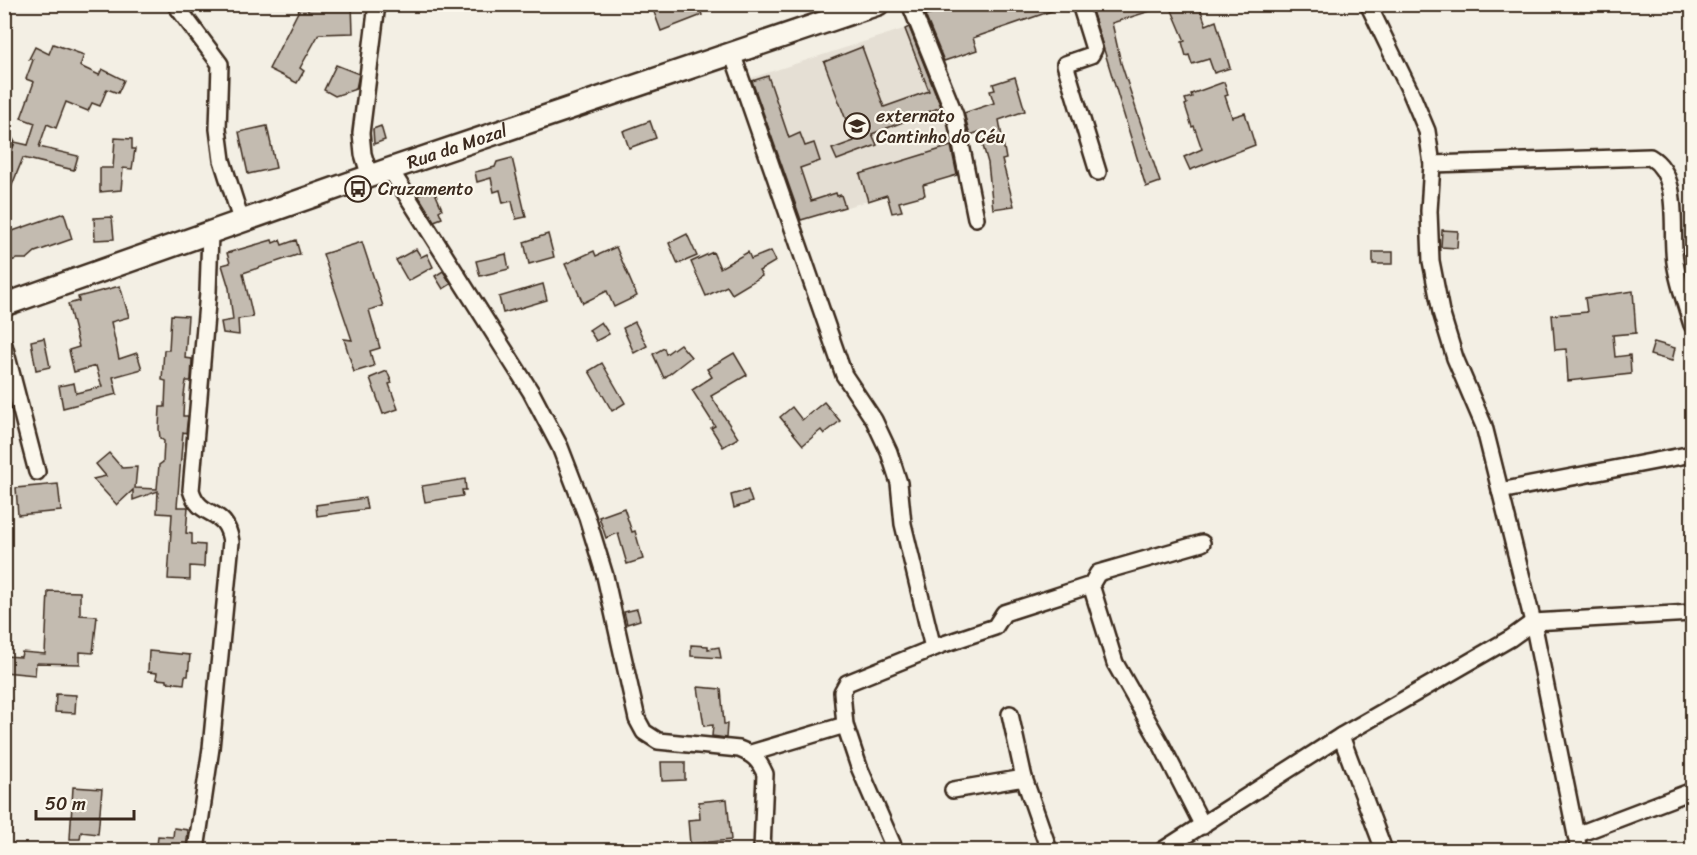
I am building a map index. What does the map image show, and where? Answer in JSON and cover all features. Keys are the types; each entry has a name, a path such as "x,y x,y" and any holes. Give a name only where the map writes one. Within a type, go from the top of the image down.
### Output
{"main road":[{"name":"Rua da Mozal","path":"4,305 390,169 878,4"}],"street":[{"path":"175,4 220,64 218,129 222,160 242,223"},
{"path":"370,177 363,154 361,133 377,4"},
{"path":"910,4 955,115 976,218"},
{"path":"1080,4 1094,49 1091,55 1065,64 1098,172"},
{"path":"1368,4 1427,131 1432,164 1428,211 1431,261 1441,312 1455,358 1484,426 1533,622 1579,850"},
{"path":"732,53 844,375 874,420 889,452 900,490 903,524 933,648"},
{"path":"1432,164 1650,157 1659,162 1670,183 1675,263 1692,325"},
{"path":"390,169 531,392 560,447 587,517 605,576 637,719 644,732 658,741 739,749 751,753 760,762 765,774 762,850"},
{"path":"196,850 211,748 231,542 229,528 223,519 197,505 191,490 208,292 210,234"},
{"path":"4,345 37,472"},
{"path":"1500,491 1692,454"},
{"path":"895,850 859,767 845,725 842,692 847,683 933,648 995,627 1004,613 1091,585 1098,573 1202,543"},
{"path":"1091,585 1115,663 1162,746 1203,826"},
{"path":"1163,850 1341,736 1511,638 1533,622 1692,613"},
{"path":"1010,714 1024,778 1049,850"},
{"path":"751,753 845,725"},
{"path":"1341,736 1384,850"},
{"path":"953,790 1024,778"},
{"path":"1576,835 1692,791"}],"shaded area":[{"name":"externato Cantinho do Céu","path":"916,25 947,105 962,174 798,221 748,79"}],"building":[{"path":"302,4 308,10 313,6 352,4 353,33 319,34 300,68 304,71 297,83 269,69"},
{"path":"651,4 698,4 702,15 661,31"},
{"path":"967,4 1066,4 1066,6 973,38 977,50 944,61 925,15"},
{"path":"1090,4 1163,4 1163,7 1112,23 1121,63 1160,182 1146,187"},
{"path":"1180,4 1199,5 1206,25 1216,21 1230,68 1214,73 1209,59 1192,64 1189,55 1186,56 1182,42 1185,41 1171,8"},
{"path":"909,27 941,107 872,134 877,145 837,160 832,149 854,141 824,62 862,47 884,107 929,91 905,29"},
{"path":"53,44 84,55 80,66 99,75 102,69 124,80 118,93 107,89 100,106 92,103 88,111 66,102 56,128 47,124 39,147 78,156 74,170 23,158 4,205 4,155 9,155 15,142 28,145 35,123 21,118 34,82 26,79 33,60 29,59 35,47 49,54"},
{"path":"336,65 359,74 356,89 335,96 324,90"},
{"path":"768,76 789,138 800,133 805,146 814,143 820,161 800,168 811,201 836,193 837,196 841,195 845,207 801,220 752,81"},
{"path":"1015,77 1025,111 999,120 1006,159 1002,160 1014,206 993,209 988,163 979,132 970,135 964,113 994,103 990,91 995,90 993,84"},
{"path":"1224,82 1228,95 1225,96 1232,117 1245,113 1255,145 1190,170 1184,157 1202,149 1194,126 1192,127 1185,99 1192,97 1191,94"},
{"path":"650,121 656,138 629,148 623,131"},
{"path":"267,126 276,168 248,174 239,132"},
{"path":"381,126 385,140 374,144 373,129"},
{"path":"115,138 132,139 132,149 135,149 132,169 123,168 121,190 100,192 100,168 113,168"},
{"path":"951,146 957,175 923,185 925,195 899,202 902,211 892,213 887,195 868,201 860,174"},
{"path":"512,158 526,217 516,219 512,201 503,203 500,190 494,192 491,178 477,182 475,172 495,167 497,162"},
{"path":"433,188 442,209 439,211 442,218 434,221 418,195"},
{"path":"64,213 72,239 35,252 27,259 4,263 4,234"},
{"path":"112,217 114,239 95,240 94,218"},
{"path":"1442,230 1458,231 1457,248 1441,247"},
{"path":"548,234 554,257 529,264 524,242"},
{"path":"687,234 697,256 678,264 669,243"},
{"path":"272,240 273,243 280,240 282,245 296,240 300,254 243,273 253,317 238,319 239,335 223,333 221,322 233,320 229,288 222,265 230,263 227,253"},
{"path":"362,242 383,306 369,310 380,348 370,351 374,366 354,372 344,339 352,340 323,254"},
{"path":"616,247 637,296 614,307 607,291 583,303 565,264 594,251 596,256"},
{"path":"416,249 421,257 427,254 433,267 408,281 396,260"},
{"path":"771,251 776,261 759,271 762,276 732,294 727,286 706,296 691,262 713,252 720,268 748,252 751,259"},
{"path":"1373,252 1393,252 1393,264 1373,264"},
{"path":"506,254 509,269 480,276 476,261"},
{"path":"443,271 451,284 443,289 435,276"},
{"path":"543,284 547,300 503,313 499,297"},
{"path":"120,286 129,317 111,322 119,359 137,353 142,369 113,377 117,394 63,408 59,386 74,383 76,393 102,387 96,366 74,372 69,350 79,347 68,304 79,301 78,297"},
{"path":"1633,291 1636,333 1613,335 1615,357 1630,355 1631,374 1568,381 1566,349 1555,350 1552,315 1587,312 1585,298"},
{"path":"171,315 188,316 185,358 192,359 191,381 186,381 184,395 183,416 188,416 186,433 183,432 177,507 188,507 186,533 192,534 192,544 205,545 204,567 190,566 190,580 168,579 172,514 157,513 158,491 133,500 133,490 117,505 93,479 106,476 96,464 109,453 122,468 137,467 135,488 157,489 159,465 163,462 164,441 160,438 159,429 160,407 165,407 166,381 162,380 164,350 169,350"},
{"path":"601,322 609,334 596,341 589,330"},
{"path":"635,322 647,346 634,353 623,328"},
{"path":"44,338 50,367 36,370 31,341"},
{"path":"1654,342 1675,348 1672,361 1650,355"},
{"path":"680,344 691,357 664,378 653,354 664,348 666,354"},
{"path":"734,353 747,375 711,396 738,438 723,447 711,428 715,426 692,390 712,377 707,369"},
{"path":"602,363 625,403 612,411 589,371"},
{"path":"387,371 398,409 383,414 370,378"},
{"path":"824,402 840,421 824,434 821,430 803,445 780,417 792,407 802,420"},
{"path":"465,479 466,490 462,490 463,496 425,502 422,486"},
{"path":"58,484 61,511 18,515 16,488"},
{"path":"748,490 752,502 734,508 731,495"},
{"path":"365,498 367,509 317,516 316,505"},
{"path":"624,508 632,532 635,531 643,559 627,564 618,533 606,538 599,517"},
{"path":"48,591 80,592 80,615 97,616 93,653 80,652 80,664 36,663 35,675 4,672 4,656 21,657 22,652 45,654"},
{"path":"637,609 640,620 627,624 624,612"},
{"path":"691,645 708,646 708,649 719,647 721,658 691,656"},
{"path":"149,651 190,655 188,676 185,676 184,684 156,679 157,673 148,672"},
{"path":"698,687 721,689 724,724 727,724 726,738 712,736 713,725 704,726"},
{"path":"56,694 76,695 75,713 55,712"},
{"path":"661,762 685,762 685,780 662,781"},
{"path":"73,787 102,789 98,834 81,832 80,839 70,839"},
{"path":"727,799 731,840 690,844 688,820 700,819 699,802"},
{"path":"174,828 188,830 186,849 157,846 158,836 173,837"}],"place":[{"name":"externato Cantinho do Céu","path":"857,126"},
{"name":"Cruzamento","path":"358,189"}]}
